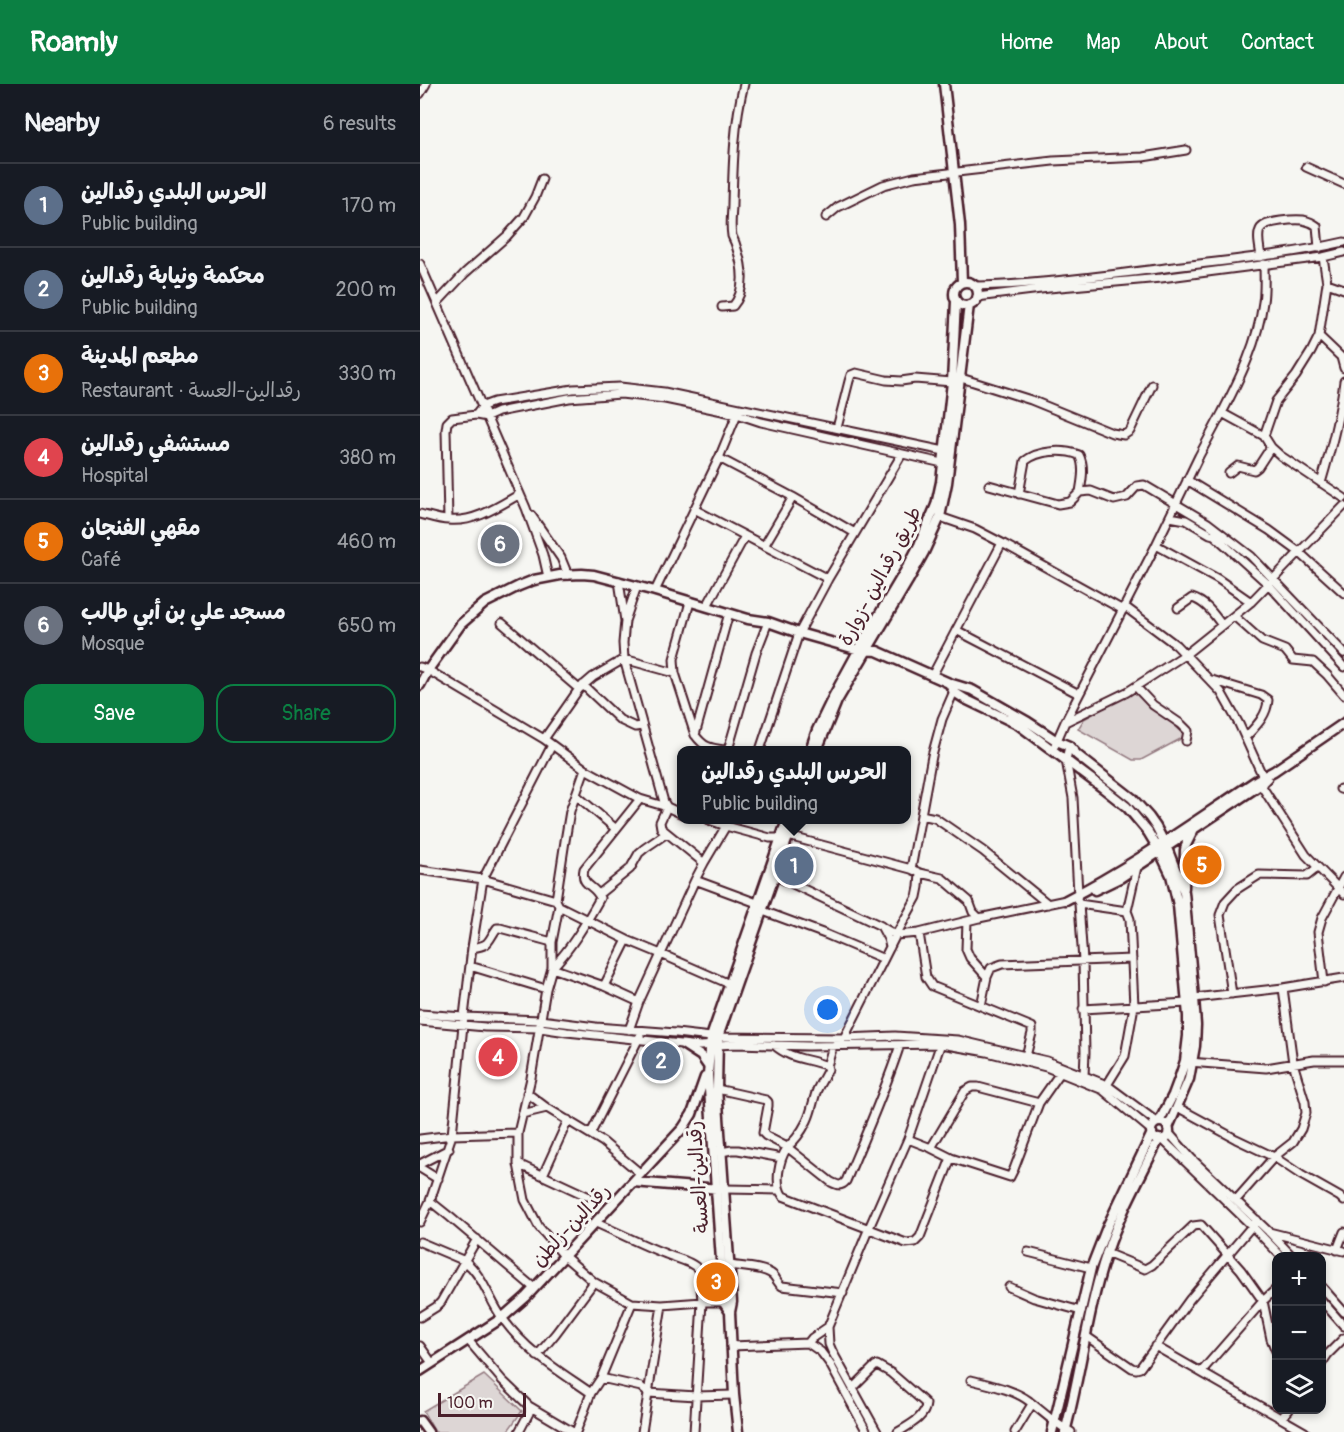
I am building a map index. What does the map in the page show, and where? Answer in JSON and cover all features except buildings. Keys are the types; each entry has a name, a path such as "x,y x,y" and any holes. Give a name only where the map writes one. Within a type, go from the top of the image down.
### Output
{"main road":[{"path":"944,84 960,225 962,282"},
{"path":"962,282 969,282 975,286 977,297 973,303 962,305 956,301 955,290 962,282"},
{"name":"طريق رقدالين -زوارة","path":"956,301 956,380"},
{"name":"طريق رقدالين -زوارة","path":"812,746 825,714 924,552 939,517 945,498 947,452 969,304"},
{"name":"طريق رقدالين -زوارة","path":"819,746 837,700 930,521 946,464"},
{"path":"420,685 424,669 462,624 491,599 519,586 548,577 568,574 594,575 619,581 748,619 768,622 799,633 863,650 877,651 953,686 1019,725 1127,807 1162,847 1184,892"},
{"path":"953,686 972,690 1069,746 1077,755 1132,798 1156,826 1178,904 1190,1001 1196,1025 1189,1062 1189,1079 1165,1137 1156,1135"},
{"path":"1066,900 1078,899 1120,878 1162,847 1343,725"},
{"path":"1078,899 1194,828 1260,780"},
{"path":"760,907 774,875 786,824"},
{"path":"714,1041 784,837 791,824"},
{"path":"1190,1001 1184,892 1185,850 1194,828"},
{"path":"1147,860 1157,859 1165,863"},
{"name":"رقدالين-العسة","path":"714,1041 708,1068 719,1178 738,1432"},
{"name":"رقدالين-العسة","path":"714,1041 722,1152 719,1178"},
{"path":"684,1045 701,1056 708,1068"},
{"path":"1067,1431 1106,1253 1156,1135 1152,1126 1158,1122 1189,1062"},
{"name":"رقدالين-زلطن","path":"420,1371 502,1318 596,1223 688,1122 708,1068"},
{"path":"1158,1122 1165,1124 1168,1130"},
{"path":"1052,1432 1091,1268 1107,1227 1156,1135"},
{"path":"633,1182 719,1189"},
{"name":"رقدالين-العسة","path":"719,1189 729,1265 728,1302"},
{"path":"420,1421 428,1432"}],"street":[{"path":"420,94 426,84"},
{"path":"722,307 733,306 741,291 742,264 732,236 731,225 733,164 744,84"},
{"path":"826,217 838,207 883,185 914,177 1053,161 1143,157 1186,150"},
{"path":"1306,167 1344,184"},
{"path":"437,303 524,217 542,179"},
{"path":"1261,256 1258,237 1260,228 1267,223 1304,220 1311,222 1317,226 1319,248"},
{"path":"975,286 1049,281 1203,263 1319,248 1344,242"},
{"path":"977,297 1204,272 1323,257 1344,252"},
{"path":"1264,436 1276,401 1296,376 1318,336 1327,284 1323,257"},
{"path":"1203,263 1204,272"},
{"path":"420,264 526,508 543,555 548,577"},
{"path":"1053,750 1199,456 1243,374 1256,336 1263,302 1264,264"},
{"path":"1327,284 1344,289"},
{"path":"1318,336 1343,357 1344,368"},
{"path":"837,428 851,375 856,373 886,380 956,380 1031,400 1112,434 1124,435 1130,431 1152,385"},
{"path":"1321,483 1334,439 1344,381"},
{"path":"476,414 483,406 494,402 573,389 620,387 664,392 947,452"},
{"path":"447,520 447,423 452,418 476,414 487,417 498,412 569,398 621,394 665,399 946,464"},
{"path":"494,402 498,412"},
{"path":"1222,413 1264,436 1281,456 1344,498"},
{"path":"655,591 719,458 737,414"},
{"path":"1229,473 1238,466 1254,470 1271,447"},
{"path":"989,486 1019,494 1059,504 1070,502 1080,492 1083,474 1082,460 1079,455 1065,452 1041,453 1031,456 1025,461 1019,494"},
{"path":"761,746 799,633 902,454"},
{"path":"719,458 855,533"},
{"path":"1187,480 1269,530 1299,552 1344,593"},
{"path":"1080,492 1091,491 1114,500 1127,497 1137,486 1144,485 1208,523 1251,556 1344,667"},
{"path":"420,514 447,520 461,520 478,516 520,494"},
{"path":"764,546 793,497"},
{"path":"1065,722 1136,687 1186,654 1251,602 1344,506"},
{"path":"526,508 561,558 568,574"},
{"path":"694,509 828,579"},
{"path":"939,517 988,535 1123,608 1186,654 1221,692 1245,738 1260,780 1306,855 1344,894"},
{"path":"1170,517 1186,520 1214,535 1271,582 1344,653"},
{"path":"707,606 745,536"},
{"path":"932,676 1002,543"},
{"path":"1156,545 1218,579 1251,602"},
{"path":"619,581 625,621 624,659 667,807"},
{"path":"625,621 637,586"},
{"path":"1178,608 1192,598 1197,599 1222,625"},
{"path":"690,602 674,659 675,673 695,735 701,743 707,746"},
{"path":"695,735 729,613"},
{"path":"1234,616 1262,641 1285,650 1293,660 1313,662 1344,695"},
{"path":"727,746 768,622"},
{"path":"502,623 620,720 635,727 642,726"},
{"path":"956,630 1079,694"},
{"path":"544,740 581,687 593,677 624,659 675,673"},
{"path":"424,669 544,740 585,769 640,799 677,812"},
{"path":"1209,679 1261,695 1268,700 1268,709 1263,718 1245,738"},
{"path":"911,869 932,756 953,686"},
{"path":"1136,687 1152,705 1188,731 1186,741"},
{"path":"420,1222 430,1201 452,1135 463,1021 483,879 552,746"},
{"path":"1069,746 1066,760 1073,798 1083,961 1084,1076"},
{"path":"585,769 570,811 564,841 552,942 552,968 518,1133 518,1164 525,1200 539,1227 564,1256 594,1281 632,1303 662,1305 728,1302"},
{"path":"576,795 616,829"},
{"path":"552,968 566,953 600,898 599,894 584,880 584,869 640,799"},
{"path":"667,807 660,822 662,828 704,863"},
{"path":"921,815 935,818 984,851 1048,904"},
{"path":"722,824 770,838 784,837 942,878 969,900 973,912 979,918"},
{"path":"626,1039 639,1002 695,880 704,863 732,824"},
{"path":"599,894 630,869 639,853 668,833"},
{"path":"1107,1085 1125,1056 1134,1006 1130,919 1127,911 1137,867"},
{"path":"1232,994 1220,915 1225,902 1237,889 1259,875 1307,876 1317,868"},
{"path":"420,870 483,879 557,903 587,921 627,940 733,985"},
{"path":"920,873 917,897 844,1038 833,1046 828,1069 809,1118 782,1158 779,1190 787,1198 906,1243 915,1242 920,1238 951,1158"},
{"path":"774,875 896,935 919,933 1066,900"},
{"path":"1324,982 1318,932 1322,918 1344,878"},
{"path":"695,880 884,959"},
{"path":"1078,899 1127,911"},
{"path":"967,921 966,949 970,958 987,977"},
{"path":"881,926 890,947"},
{"path":"472,948 488,943 497,928 552,942"},
{"path":"919,933 928,982 932,986 1032,1027 1026,1056"},
{"path":"604,986 627,940"},
{"path":"981,1006 991,968 1002,964 1132,959"},
{"path":"470,966 546,989"},
{"path":"552,968 604,986 639,1002"},
{"path":"1083,1009 1190,1001 1344,978"},
{"path":"1236,1200 1274,1157 1293,1142 1301,1130 1306,1113 1305,1102 1293,1063 1283,988"},
{"path":"420,1014 463,1021 684,1045 714,1041 895,1036 941,1042 1084,1076 1107,1085 1158,1122"},
{"path":"420,1021 541,1020 676,1033 736,1044 900,1045 958,1040 1047,1061 1103,1090 1254,1223 1269,1232 1340,1251 1344,1232"},
{"path":"591,1133 641,1030"},
{"path":"877,1432 831,1349 828,1327 868,1228 908,1139 941,1042"},
{"path":"774,1045 783,1053 827,1066"},
{"path":"717,1089 766,1100 768,1106 763,1133 788,1147 831,1182 843,1185 869,1127 900,1045"},
{"path":"1189,1062 1266,1068 1314,1060 1344,1060"},
{"path":"908,1139 951,1158 1010,1177 1039,1103 1060,1072"},
{"path":"931,1148 965,1091 972,1087 1039,1103"},
{"path":"527,1093 591,1133 641,1174"},
{"path":"522,1114 547,1107"},
{"path":"1177,1107 1274,1157 1344,1201"},
{"path":"543,1175 568,1120"},
{"path":"1168,1130 1191,1158 1236,1200 1277,1252"},
{"path":"420,1139 452,1135 518,1133"},
{"path":"438,1179 420,1166 449,1149"},
{"path":"722,1152 732,1150 782,1158"},
{"path":"518,1164 587,1196"},
{"path":"719,1189 779,1190"},
{"path":"430,1201 534,1288"},
{"path":"596,1223 687,1262 700,1271 702,1302 694,1432"},
{"path":"1086,1336 1136,1369 1140,1368 1190,1299 1254,1223"},
{"path":"1106,1253 1145,1269 1193,1226 1201,1226 1228,1254 1263,1301 1272,1342"},
{"path":"1269,1232 1287,1252"},
{"path":"420,1317 441,1302 477,1239"},
{"path":"420,1242 465,1261 477,1273 502,1318 518,1337 537,1356 591,1393"},
{"path":"1028,1252 1091,1268"},
{"path":"729,1265 771,1273 782,1286 843,1293"},
{"path":"537,1356 594,1281"},
{"path":"1008,1287 1034,1298 1081,1311"},
{"path":"1326,1292 1344,1312"},
{"path":"1201,1372 1272,1293"},
{"path":"468,1340 502,1380 529,1406 574,1432 591,1393 601,1378 632,1303"},
{"path":"642,1432 662,1305"},
{"path":"1326,1306 1344,1326"},
{"path":"808,1343 828,1327"},
{"path":"1324,1360 1344,1338"},
{"path":"731,1346 808,1343 830,1364 867,1432"},
{"path":"420,1346 432,1363"},
{"path":"1155,1346 1305,1432"},
{"path":"822,1354 831,1349"},
{"path":"853,1388 877,1365 891,1373 923,1401 926,1404 924,1413 898,1432"},
{"path":"601,1378 641,1387 648,1393 696,1396 734,1395"},
{"path":"971,1380 1000,1387 1029,1401 1067,1431"},
{"path":"1015,1432 1032,1404"},
{"path":"519,1432 529,1413 529,1406"},
{"path":"1281,1418 1285,1414"}],"shaded area":[{"path":"1136,690 1186,736 1141,760 1133,760 1078,729 1084,719"},
{"path":"484,1375 522,1411 507,1432 435,1432 423,1411"}],"place":[{"name":"مسجد علي بن أبي طالب","path":"500,544"},
{"name":"مقهي الفنجان","path":"1202,865"},
{"name":"الحرس البلدي رقدالين","path":"794,866"},
{"name":"مستشفي رقدالين","path":"498,1057"},
{"name":"محكمة ونيابة رقدالين","path":"661,1061"},
{"name":"مطعم المدينة","path":"716,1282"}]}
